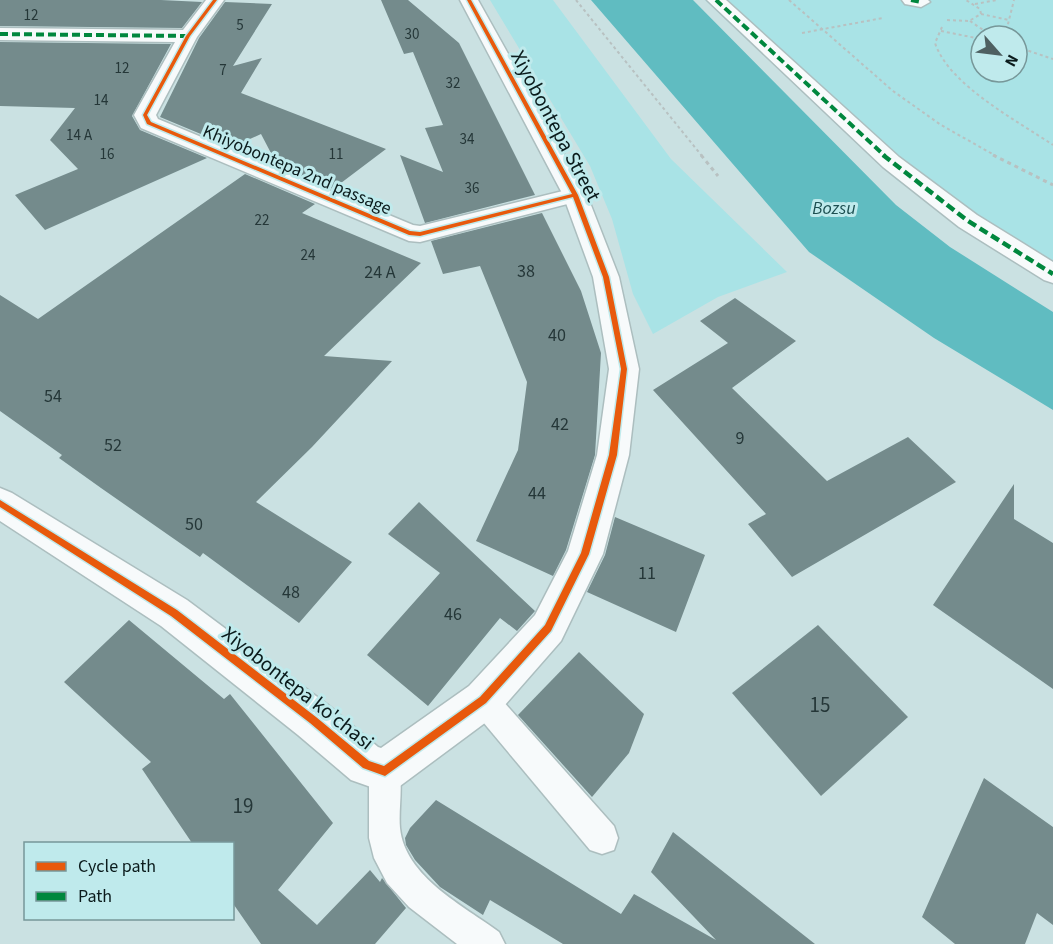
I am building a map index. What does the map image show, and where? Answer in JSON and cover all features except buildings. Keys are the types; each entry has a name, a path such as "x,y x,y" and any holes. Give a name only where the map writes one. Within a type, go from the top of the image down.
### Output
{"street":[{"name":"Khiyobontepa 2nd passage","path":"215,0 188,36 145,115 149,123 400,230 420,234 575,195"},
{"name":"Xiyobontepa Street","path":"469,0 575,195 606,277 624,369 613,455 585,554"},
{"path":"716,0 891,162 968,222 1053,274"},
{"path":"0,34 188,36"},
{"name":"Xiyobontepa ko'chasi","path":"0,503 174,613 313,720 366,765 385,771 483,700 548,628 585,554"}],"lane":[{"path":"483,700 602,838"},
{"path":"385,771 383,817 391,857 418,892 487,944"}],"path":[{"path":"576,0 718,176"},
{"path":"789,0 826,29 893,91 941,125 1002,160 1053,185"},
{"path":"966,0 974,4 981,14 1009,20"},
{"path":"974,4 997,0"},
{"path":"1008,24 1014,0"},
{"path":"970,21 981,14"},
{"path":"763,43 891,17"},
{"path":"974,24 970,21 944,19 935,43 940,58 947,68 969,87 1053,145"},
{"path":"1029,51 1053,59"}],"shaded area":[{"path":"490,0 553,0 671,159 787,272 718,297 653,334 633,294 612,219 590,166"},
{"path":"705,0 1053,0 1053,281 951,220 897,180"}],"water":[{"name":"Bozsu","path":"591,0 693,0 896,205 950,247 1053,312 1053,410 934,338 809,252"}],"marked path":[{"path":"716,0 891,162 968,221 1053,274"},
{"path":"911,0 921,2"},
{"path":"0,34 188,36"}],"cycle path":[{"path":"215,0 188,36 145,115 149,123 409,233 420,234 575,195"},
{"path":"0,503 174,613 313,720 366,765 385,771 483,700 548,628 585,554 613,455 624,369 606,277 575,195 469,0"}]}
